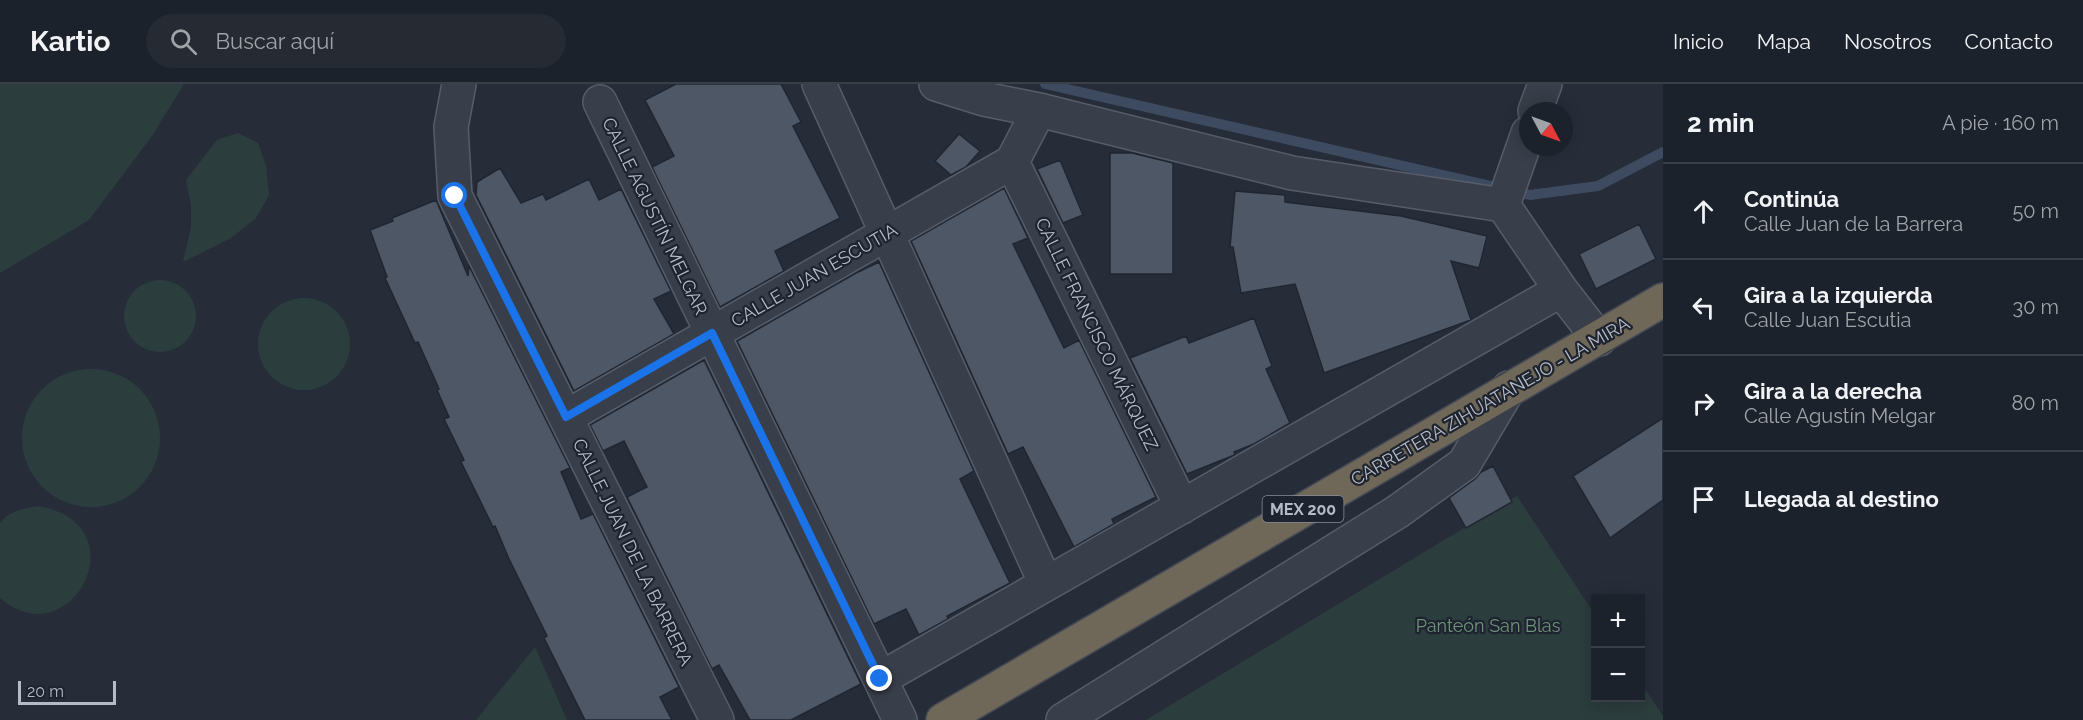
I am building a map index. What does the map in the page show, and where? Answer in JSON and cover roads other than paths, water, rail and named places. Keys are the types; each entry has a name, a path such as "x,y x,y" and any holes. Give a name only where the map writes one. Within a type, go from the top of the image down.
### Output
{"highway":[{"name":"CARRETERA ZIHUATANEJO - LA MIRA","path":"943,720 1663,300"}],"street":[{"name":"CALLE JUAN DE LA BARRERA","path":"459,84 452,127 455,196 717,720"},
{"path":"819,84 1046,584"},
{"path":"936,84 984,99 1039,110 1292,173 1506,196"},
{"path":"1538,102 1545,84"},
{"name":"CALLE AGUSTÍN MELGAR","path":"600,102 900,720"},
{"path":"1012,162 1039,110"},
{"path":"1520,156 1506,196 1561,290 1599,339"},
{"name":"CALLE JUAN ESCUTIA","path":"566,417 1012,162"},
{"name":"CALLE FRANCISCO MÁRQUEZ","path":"1012,162 1182,507"},
{"path":"880,679 1561,290"},
{"path":"1063,720 1398,512 1464,464 1509,388"}],"waterway":[{"path":"1045,84 1530,195 1598,186 1663,152"}],"park label":[{"name":"Panteón San Blas","path":"1488,625"}]}
